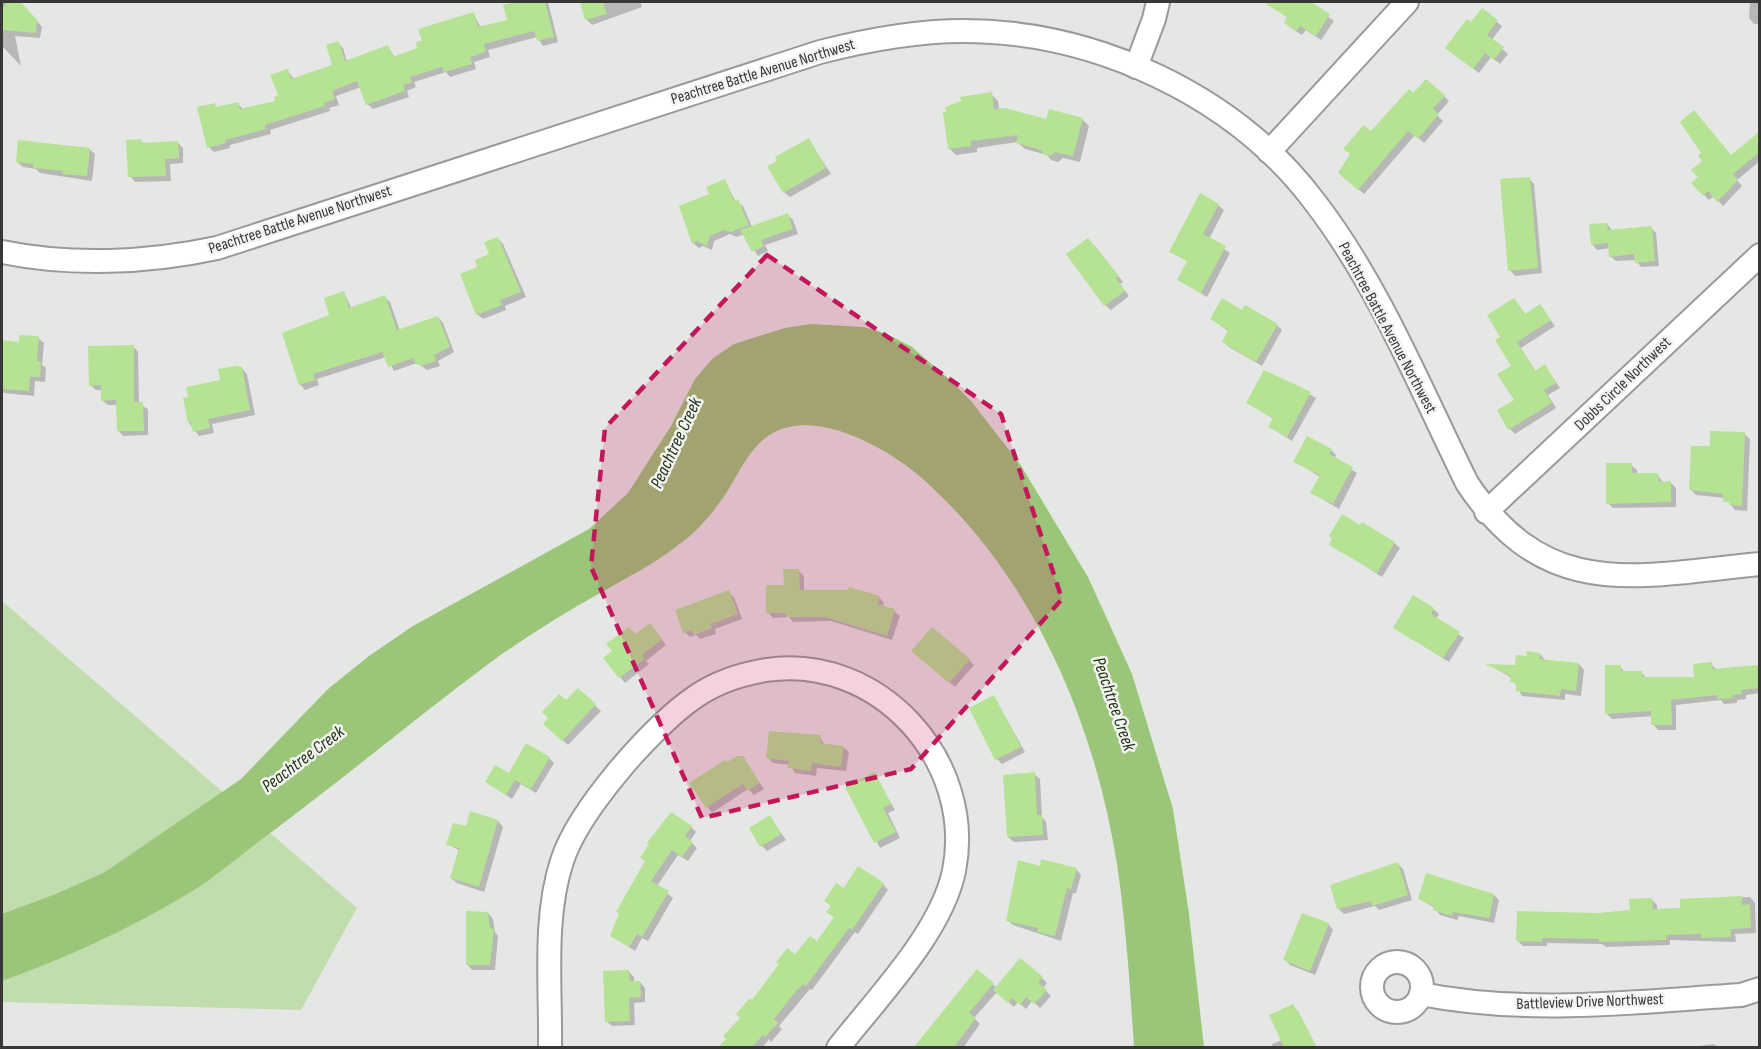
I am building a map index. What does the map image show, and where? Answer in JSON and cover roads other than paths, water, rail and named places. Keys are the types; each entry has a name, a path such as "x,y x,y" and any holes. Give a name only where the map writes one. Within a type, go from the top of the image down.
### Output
{"street":[{"path":"1136,68 1158,2"},
{"path":"1269,152 1407,2"},
{"name":"Peachtree Battle Avenue Northwest","path":"2,252 81,261 146,258 217,248 809,56 869,39 916,33 964,31 1014,34 1063,43 1136,68 1193,96 1232,122 1269,152 1313,199 1351,253 1467,483 1486,512 1511,537 1542,556 1583,572 1621,577 1760,564"},
{"name":"Dobbs Circle Northwest","path":"1486,512 1760,255"},
{"path":"550,1047 551,909 562,859 577,828 603,790 670,716 696,696 727,680 767,670 808,670 848,680 882,697 909,719 929,744 944,772 953,803 957,838 954,870 944,901 930,930 838,1047"},
{"name":"Battleview Drive Northwest","path":"1420,994 1460,1002 1553,1007 1741,995 1760,989"}],"water":[{"name":"Peachtree Creek","path":"811,324 864,327 889,335 912,347 952,382 971,401 1020,464 1088,577 1132,674 1173,809 1189,914 1204,1047 1134,1047 1123,910 1107,810 1075,705 1053,655 1027,607 997,561 963,519 911,469 861,439 824,427 806,425 789,427 776,432 756,447 711,514 695,531 668,553 546,625 491,662 206,882 118,932 2,981 2,914 56,894 105,872 241,779 328,689 369,656 413,626 589,529 628,493 671,426 695,379 712,359 734,344 785,328"}]}
